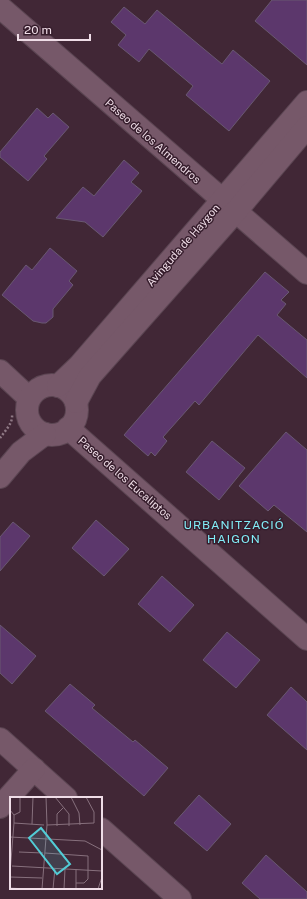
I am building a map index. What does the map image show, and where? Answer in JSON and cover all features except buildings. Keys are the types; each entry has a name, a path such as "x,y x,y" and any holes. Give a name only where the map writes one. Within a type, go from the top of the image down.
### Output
{"street":[{"name":"Paseo de los Almendros","path":"0,7 307,273"},
{"name":"Avinguda de Haygon","path":"76,402 90,376 229,206 307,102"},
{"name":"Avinguda de Haygon","path":"58,386 80,366 229,206 307,127"},
{"path":"0,371 30,398"},
{"path":"51,385 58,386 62,387 72,396 76,402 77,410 73,424 64,432 54,435 45,434 36,430 29,420 26,410 30,398 38,388 51,385"},
{"path":"0,458 29,420"},
{"name":"Paseo de los Eucaliptos","path":"68,428 307,639"},
{"path":"0,477 21,452 45,434"},
{"path":"0,739 65,797"},
{"path":"0,807 34,769"},
{"path":"102,830 180,899"}],"district":[{"name":"URBANITZACIÓ HAIGON","path":"234,532"}]}
